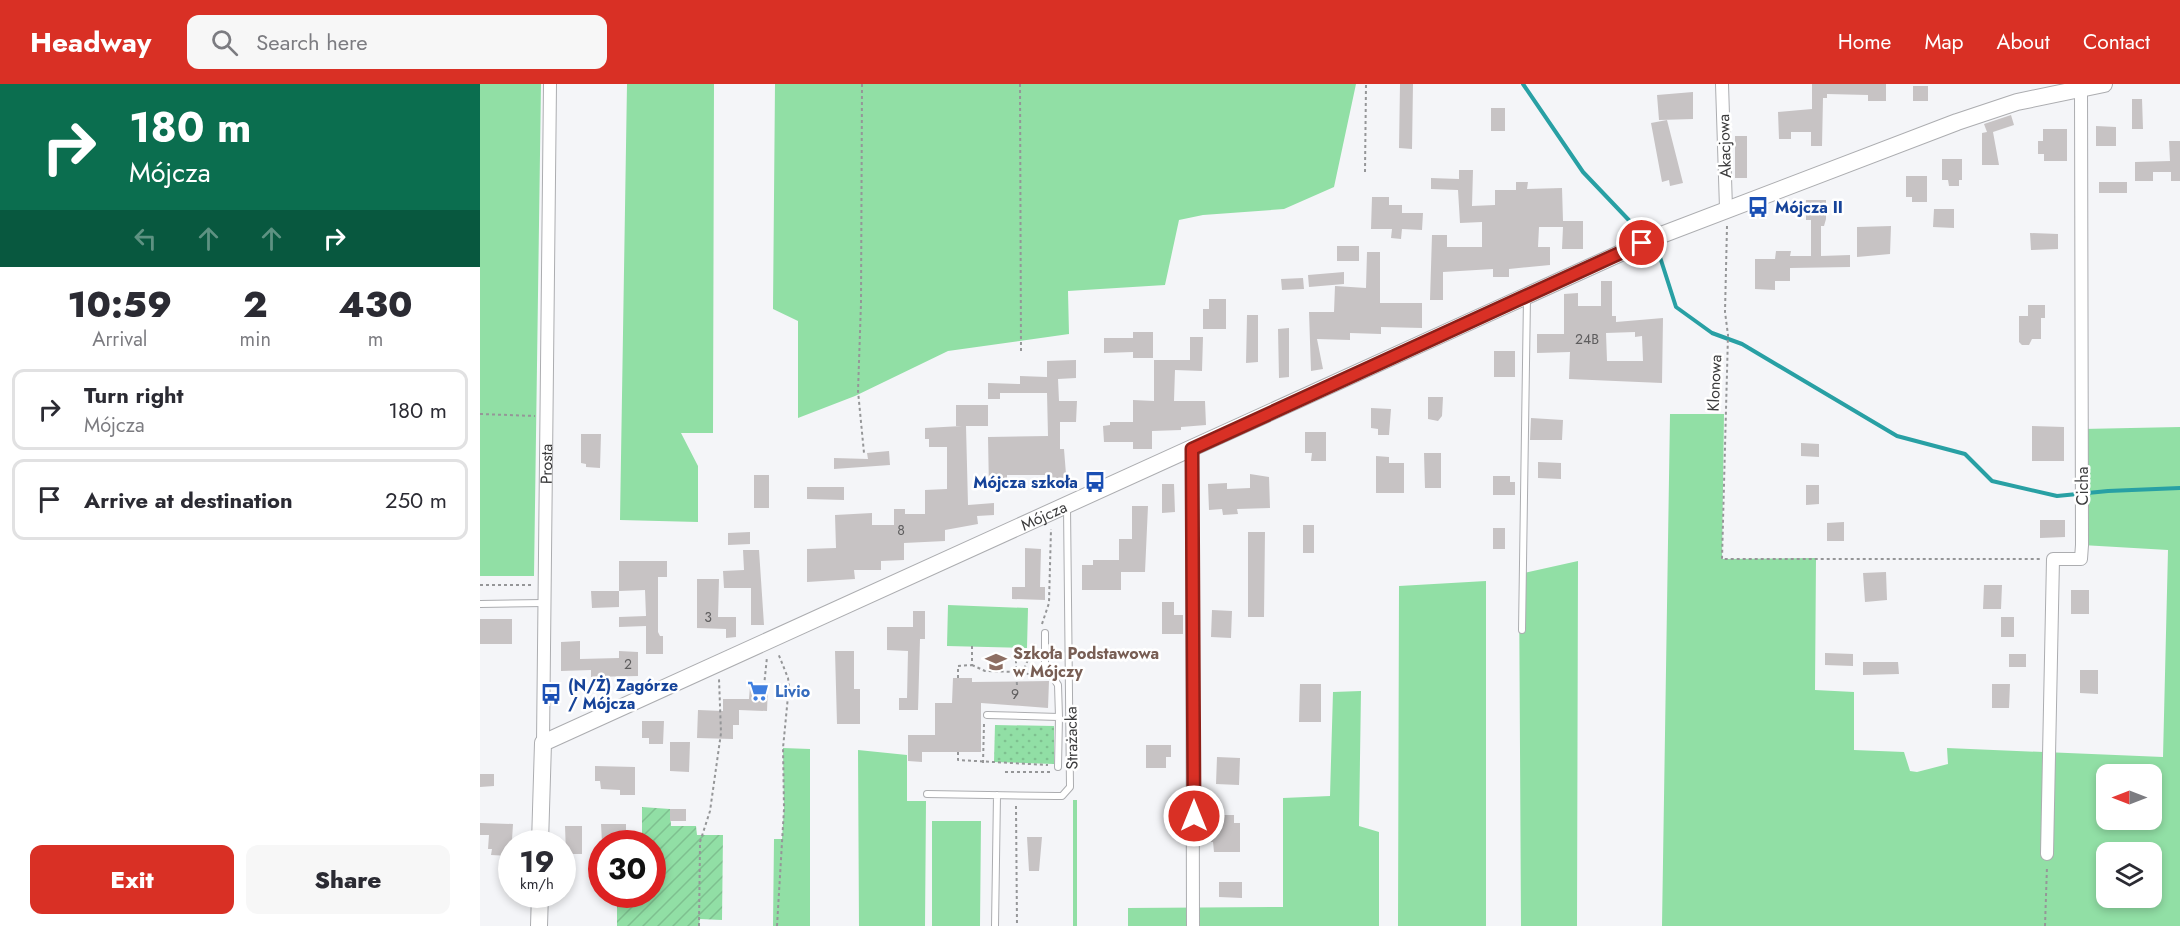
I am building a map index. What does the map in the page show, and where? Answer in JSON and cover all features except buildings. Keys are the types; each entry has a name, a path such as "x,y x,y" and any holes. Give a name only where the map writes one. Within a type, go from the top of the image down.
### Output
{"street":[{"name":"Prosta","path":"540,830 550,84"},
{"name":"Akacjowa","path":"1722,84 1726,208"},
{"name":"Mójcza","path":"543,743 768,645 1649,240 1726,208 1957,122 2017,102 2104,84"},
{"name":"Cicha","path":"2053,559 2081,559 2076,88"},
{"path":"1192,449 1193,926"},
{"path":"2047,854 2053,559"},
{"path":"539,926 540,908"}],"lane":[{"path":"1522,630 1527,296"},
{"name":"Strażacka","path":"927,794 1062,796 1067,792 1071,782 1067,506"},
{"path":"480,604 544,603"},
{"path":"1042,631 1045,664 1058,685 1058,766"},
{"path":"987,716 1059,717"},
{"path":"995,926 997,795"}],"path":[{"path":"862,84 858,391 864,453"},
{"path":"1020,84 1021,351"},
{"path":"1365,172 1366,84"},
{"name":"Klonowa","path":"1726,208 1725,312 1728,335 1722,559 2053,559"},
{"path":"480,414 546,416"},
{"path":"1042,631 1051,583 1052,532 1048,523"},
{"path":"480,585 544,585"},
{"path":"1022,674 1036,639"},
{"path":"764,686 768,667 768,645"},
{"path":"768,645 788,678 777,926"},
{"path":"972,646 972,665"},
{"path":"1016,648 1017,685"},
{"path":"1016,652 1031,652"},
{"path":"958,678 958,666 972,665 985,671 1016,672 1049,678"},
{"path":"699,926 700,842 710,811 721,733 719,670"},
{"path":"983,763 984,716 987,716"},
{"path":"958,752 958,760 1058,766"},
{"path":"1005,772 1050,772 1058,766"},
{"path":"1016,796 1017,926"},
{"path":"2045,926 2047,854"}],"green space":[{"path":"480,84 541,84 534,576 480,576"},
{"path":"627,84 714,84 713,433 681,433 698,466 698,522 620,520"},
{"path":"775,84 1356,84 1334,187 1284,209 1203,215 1179,220 1165,285 1068,291 1069,334 948,351 855,396 798,418 798,321 773,309"},
{"path":"1670,414 1724,414 1722,559 1816,558 1815,690 1854,692 1854,750 1904,752 1910,771 1917,772 1948,764 1947,748 2163,757 2168,550 2082,545 2082,429 2180,427 2180,926 1662,926"},
{"path":"1578,561 1577,926 1521,926 1519,574"},
{"path":"1486,581 1486,926 1398,926 1399,586"},
{"path":"948,605 1028,608 1027,648 947,646"},
{"path":"1361,691 1359,826 1379,832 1379,926 1128,926 1128,908 1283,907 1283,798 1330,796 1333,692"},
{"path":"995,725 1054,726 1054,764 994,762"},
{"path":"783,748 810,749 810,926 773,926 774,839 782,839 784,809"},
{"path":"858,750 907,755 907,801 926,801 925,926 859,926"},
{"path":"1073,800 1077,800 1077,926 1073,926"},
{"path":"642,807 670,809 671,826 696,826 697,835 723,835 722,920 700,919 699,926 617,926 617,908 666,908 666,830 642,830"},
{"path":"932,821 981,821 980,926 932,926"}],"waterway":[{"path":"1523,84 1583,172 1644,236"},
{"path":"1651,244 1659,254 1676,307 1712,333 1742,344 1897,436 1965,454 1992,481 2057,496 2180,488"}],"place":[{"name":"Mójcza II","path":"1758,207"},
{"name":"Mójcza szkoła","path":"1095,482"},
{"name":"Szkoła Podstawowa w Mójczy","path":"996,662"},
{"name":"Livio","path":"758,691"},
{"name":"(N/Ż) Zagórze / Mójcza","path":"551,694"}],"route":[{"path":"1194,816 1192,449 1642,243"}]}
